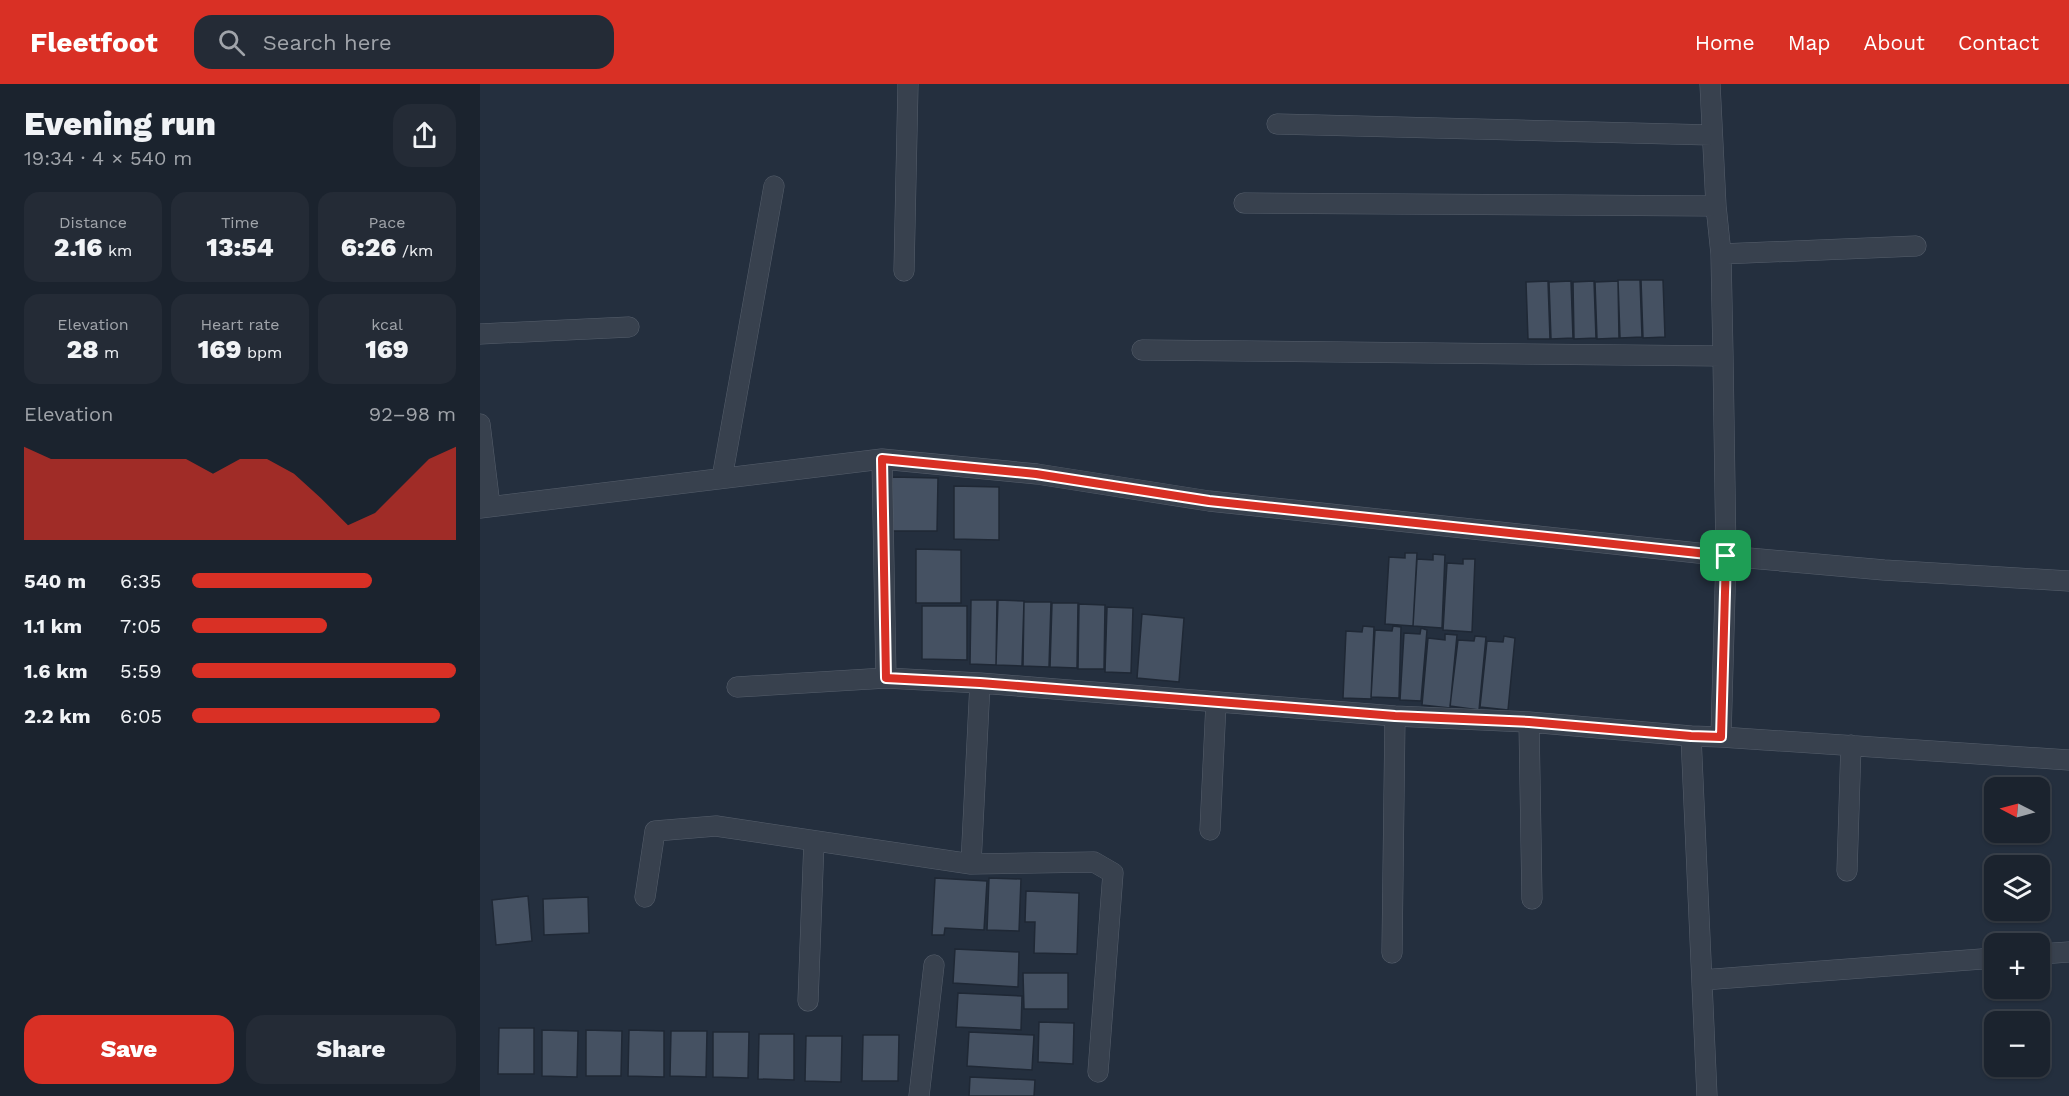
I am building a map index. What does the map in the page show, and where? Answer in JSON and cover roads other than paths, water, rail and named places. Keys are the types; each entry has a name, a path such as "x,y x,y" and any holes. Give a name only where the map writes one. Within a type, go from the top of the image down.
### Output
{"street":[{"path":"904,271 908,84"},
{"path":"1710,84 1711,135 1721,254 1723,356 1726,556 1721,737"},
{"path":"1277,124 1711,135"},
{"path":"722,478 774,186"},
{"path":"1244,203 1716,206"},
{"path":"1721,254 1916,246"},
{"path":"480,334 629,327"},
{"path":"1142,350 1723,356"},
{"path":"480,424 485,507 882,459 1036,474 1209,501 1726,556 1884,570 2069,581"},
{"path":"882,459 886,678"},
{"path":"737,687 886,678 980,683 1395,716 1529,722 1691,736 2069,760"},
{"path":"971,864 980,683"},
{"path":"1210,830 1216,703"},
{"path":"1392,953 1395,716"},
{"path":"1529,722 1532,899"},
{"path":"1691,736 1707,1096"},
{"path":"1847,871 1851,745"},
{"path":"645,897 655,831 716,826 971,864 1094,862 1113,873 1098,1072"},
{"path":"808,1000 814,841"},
{"path":"2050,953 2069,952"},
{"path":"1702,980 1984,959"},
{"path":"919,1096 934,965"}]}
